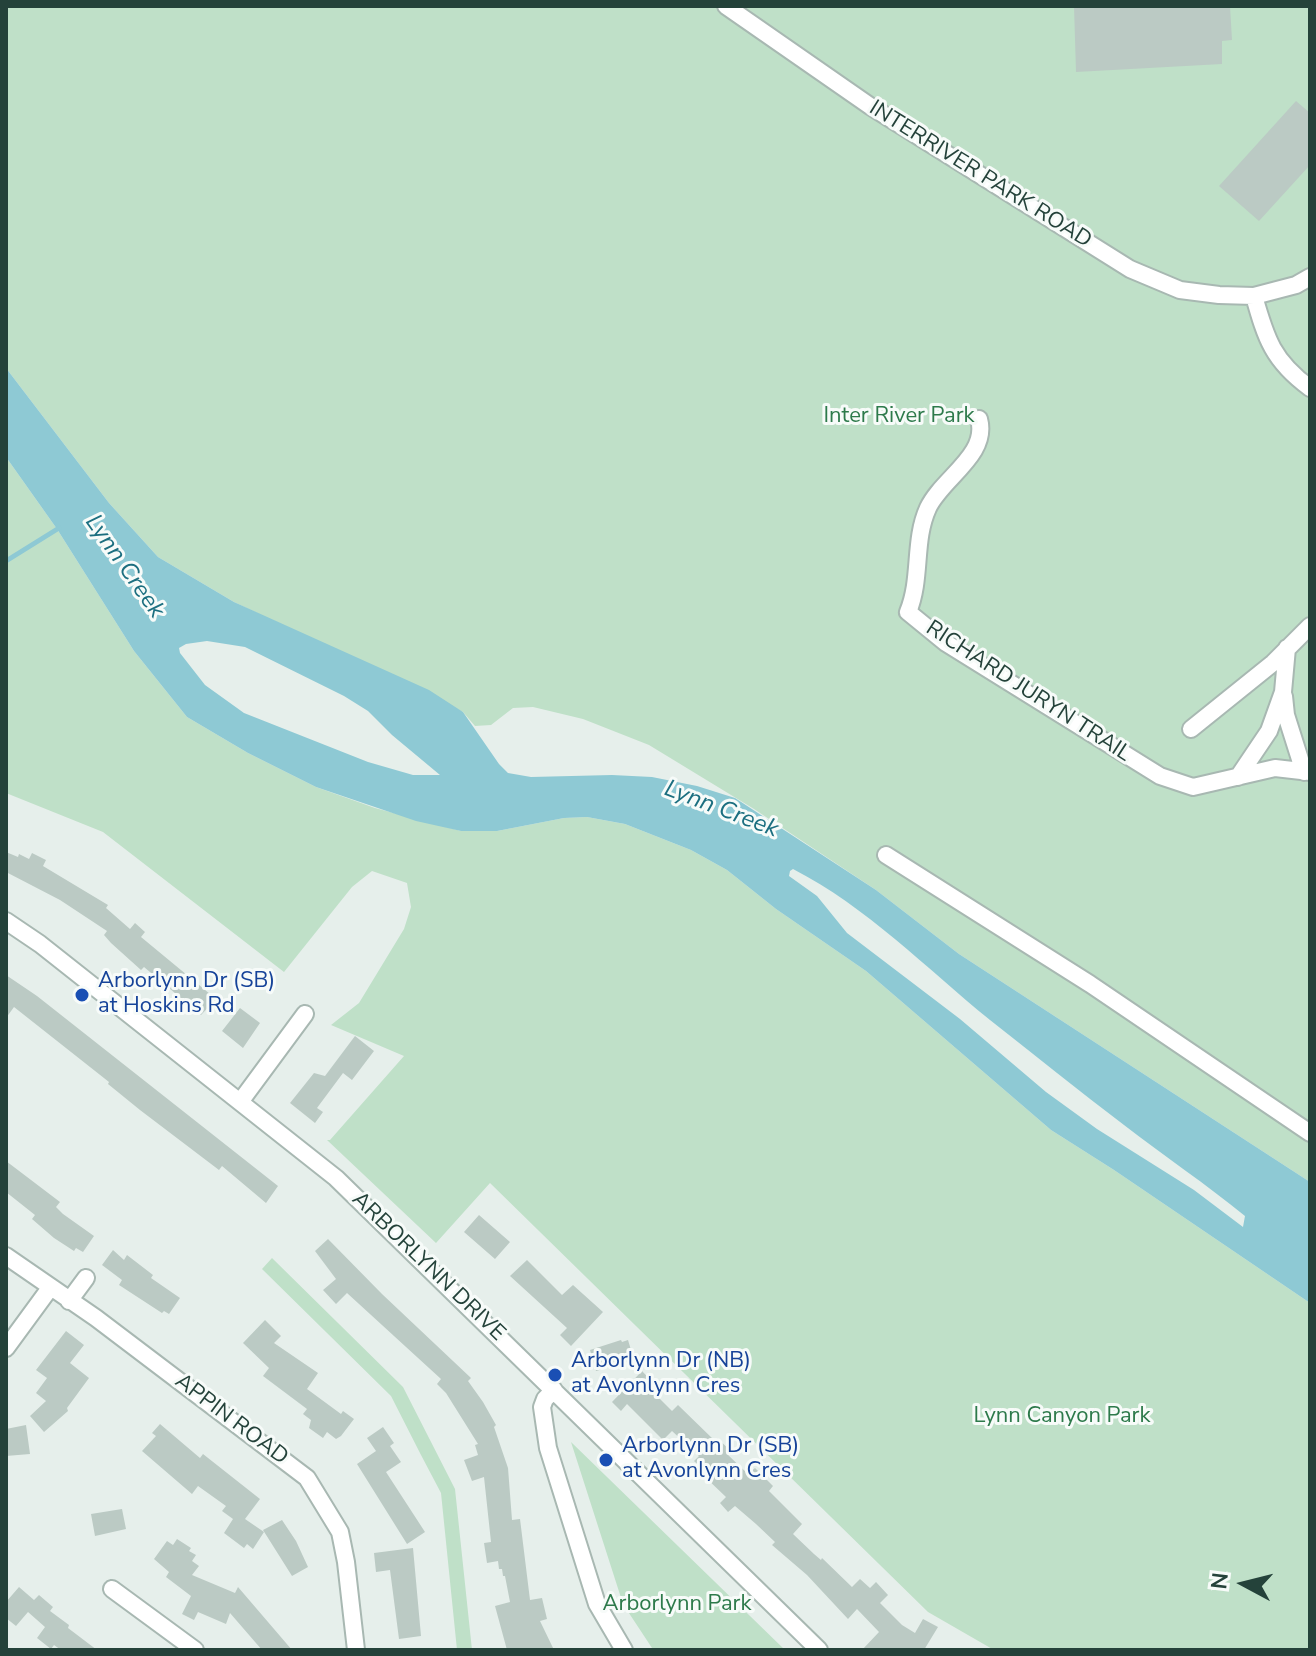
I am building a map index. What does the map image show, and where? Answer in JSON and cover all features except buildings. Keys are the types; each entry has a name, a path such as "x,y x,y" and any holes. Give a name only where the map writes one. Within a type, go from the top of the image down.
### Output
{"street":[{"name":"INTERRIVER PARK ROAD","path":"726,6 870,106 1130,269 1180,290 1219,295 1254,296 1296,285 1310,277"},
{"path":"1254,296 1264,333 1286,371 1310,388"},
{"name":"RICHARD JURYN TRAIL","path":"979,419 982,431 978,445 929,505 922,525 914,596 908,612 946,643 1160,776 1193,787 1275,768 1307,772"},
{"path":"1191,729 1310,626"},
{"path":"1287,648 1283,692 1286,715 1307,772"},
{"path":"1238,777 1269,731 1283,692"},
{"path":"886,855 1090,984 1310,1133"},
{"name":"ARBORLYNN DRIVE","path":"6,921 40,944 336,1178 819,1650"},
{"path":"240,1102 305,1014"},
{"name":"APPIN ROAD","path":"6,1256 133,1346 307,1478 340,1532 356,1650"},
{"path":"69,1301 86,1278"},
{"path":"6,1348 50,1288"},
{"path":"554,1390 542,1407 546,1440 597,1604 624,1650"},
{"path":"112,1589 195,1650"}],"green space":[{"name":"Inter River Park","path":"6,6 1310,6 1310,1182 959,954 876,890 754,809 649,745 583,719 533,707 513,708 491,725 475,726 463,712 234,602 158,557 109,503 6,368"},
{"name":"Lynn Canyon Park","path":"6,457 57,529 134,651 187,717 248,753 316,787 375,808 461,831 497,831 564,818 587,817 625,824 691,850 727,870 776,909 866,971 1051,1130 1310,1303 1310,1650 994,1650 928,1612 490,1183 436,1243 327,1140 404,1056 331,1025 359,1003 404,929 411,907 407,883 372,871 352,887 284,972 103,832 6,793"},
{"path":"272,1258 403,1387 455,1489 472,1650 457,1650 441,1493 391,1396 262,1269"},
{"name":"Arborlynn Park","path":"571,1442 785,1650 652,1648 623,1604"}],"water":[{"name":"Lynn Creek","path":"6,368 109,503 158,557 234,602 429,690 463,712 508,773 531,777 652,777 735,798 876,890 959,954 1310,1182 1310,1303 1051,1130 866,971 776,909 727,870 691,850 625,824 587,817 564,818 497,831 461,831 416,821 316,787 248,753 187,717 134,651 57,529 6,457","holes":["207,641 245,647 344,696 368,711 440,775 413,775 368,762 244,713 205,685 180,653 179,648 186,644","793,869 871,920 990,1020 1230,1204 1245,1216 1243,1227 1194,1190 1097,1129 1046,1092 960,1019 847,933 817,896 789,876"]}],"waterway":[{"path":"6,561 59,528"}],"place":[{"name":"Arborlynn Dr (SB) at Hoskins Rd","path":"82,995"},
{"name":"Arborlynn Dr (NB) at Avonlynn Cres","path":"555,1375"},
{"name":"Arborlynn Dr (SB) at Avonlynn Cres","path":"606,1460"}]}
